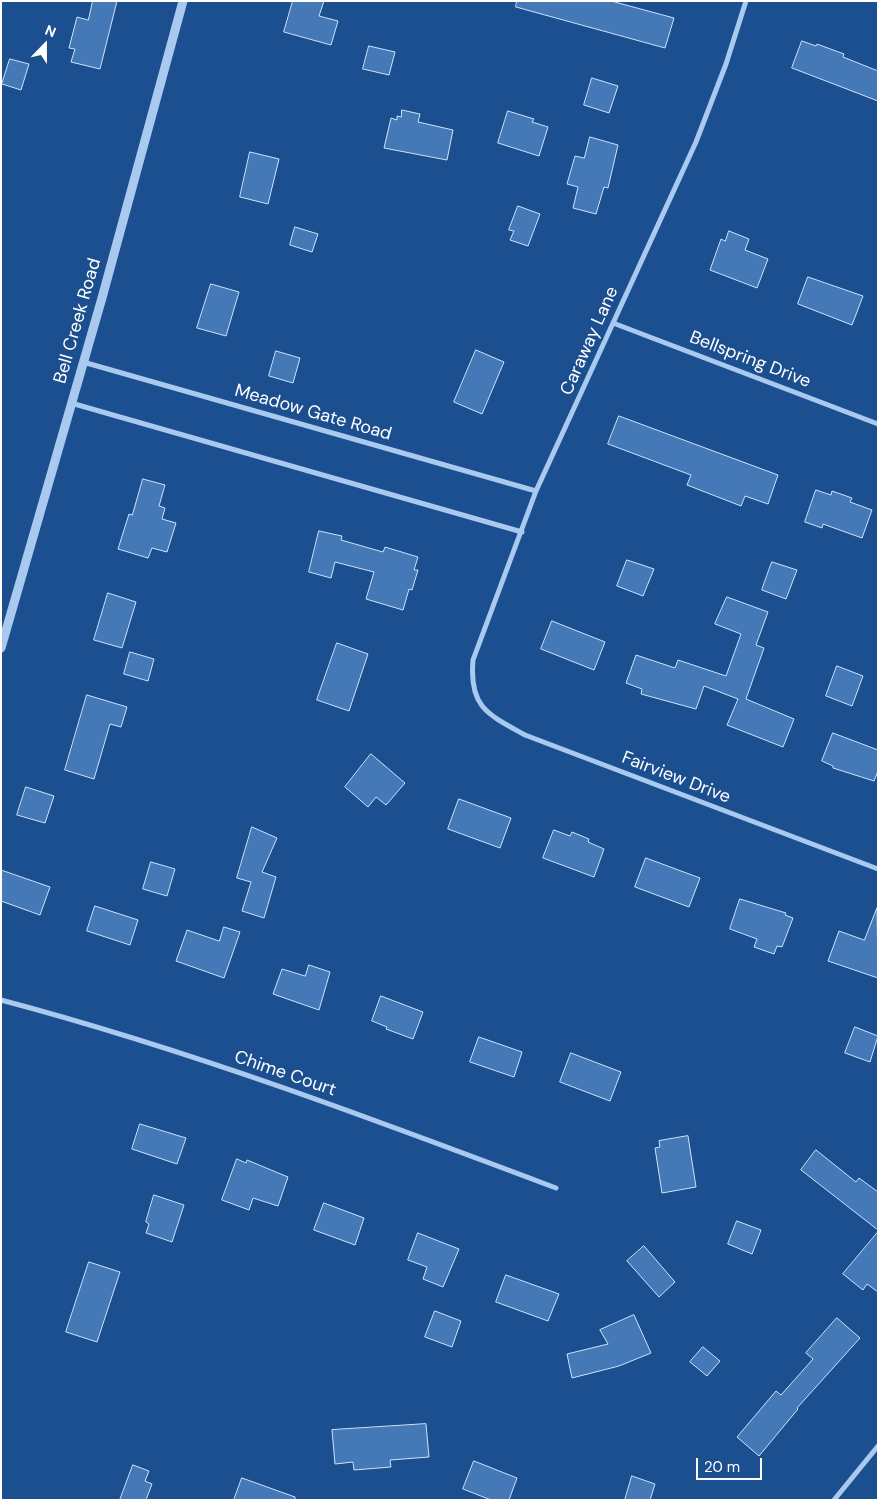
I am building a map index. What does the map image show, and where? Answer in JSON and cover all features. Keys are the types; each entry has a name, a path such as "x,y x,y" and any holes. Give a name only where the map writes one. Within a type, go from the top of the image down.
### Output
{"street":[{"name":"Bell Creek Road","path":"1,648 183,1"},
{"name":"Caraway Lane","path":"475,696 472,677 473,660 536,491 696,142 726,64 746,1"},
{"name":"Bellspring Drive","path":"613,323 878,424"},
{"name":"Meadow Gate Road","path":"83,362 536,491"},
{"path":"71,403 522,532"},
{"name":"Fairview Drive","path":"475,696 490,715 524,735 878,869"},
{"name":"Chime Court","path":"1,1000 142,1041 271,1083 556,1188"},
{"path":"834,1500 878,1446"}],"building":[{"path":"93,1 117,1 100,69 71,62 75,49 69,48 77,17 88,20"},
{"path":"293,1 324,1 319,16 338,21 331,45 284,32"},
{"path":"517,1 611,1 674,18 665,48 516,7"},
{"path":"802,41 816,46 817,44 844,54 843,57 878,71 878,101 792,68"},
{"path":"369,46 395,52 389,75 363,69"},
{"path":"10,59 29,64 21,90 2,84"},
{"path":"592,78 618,86 609,113 584,105"},
{"path":"402,110 420,114 418,122 453,130 447,160 384,148 391,118 397,120 397,116 401,117"},
{"path":"508,111 534,119 532,122 548,127 539,156 498,143"},
{"path":"590,137 618,145 608,188 604,187 596,214 573,208 578,187 567,184 575,156 584,158"},
{"path":"250,152 279,159 268,204 240,197"},
{"path":"518,206 540,214 528,246 510,240 514,231 509,230"},
{"path":"295,227 318,234 312,252 290,245"},
{"path":"729,231 749,239 745,250 768,259 757,288 710,270 721,239 725,241"},
{"path":"808,277 863,296 852,325 798,304"},
{"path":"211,284 239,292 226,336 197,328"},
{"path":"476,350 504,362 482,414 454,402"},
{"path":"276,351 300,358 293,383 269,376"},
{"path":"619,416 778,475 768,504 745,496 741,506 687,485 691,475 608,444"},
{"path":"143,479 165,485 159,506 165,508 162,519 176,523 167,552 152,548 148,558 118,549 129,514 132,515"},
{"path":"816,490 831,495 832,491 852,498 850,502 872,510 862,538 823,524 822,528 805,522"},
{"path":"319,531 342,536 341,540 383,552 385,547 418,557 414,570 418,570 412,590 409,589 403,610 366,599 374,572 335,562 331,578 309,572"},
{"path":"627,560 654,569 643,596 617,586"},
{"path":"772,562 797,570 786,599 762,590"},
{"path":"108,593 136,602 122,648 94,640"},
{"path":"727,597 768,612 756,645 764,648 746,699 794,719 783,747 727,725 738,699 704,686 696,709 641,694 642,689 626,683 636,655 675,668 678,660 726,676 741,634 715,624"},
{"path":"552,621 605,642 594,670 541,649"},
{"path":"337,643 368,654 349,711 317,700"},
{"path":"130,652 154,659 148,681 124,674"},
{"path":"837,666 863,676 852,706 826,696"},
{"path":"87,695 127,707 121,727 110,724 94,779 65,770"},
{"path":"833,733 878,750 878,771 874,781 833,768 833,766 822,761"},
{"path":"371,754 405,783 386,805 376,797 368,807 345,787"},
{"path":"26,787 54,796 45,823 17,815"},
{"path":"459,799 511,818 500,848 448,829"},
{"path":"252,827 277,838 262,872 276,877 264,918 242,911 251,882 237,878"},
{"path":"554,830 570,836 572,832 589,839 588,842 604,849 594,877 543,858"},
{"path":"646,858 700,878 689,907 635,887"},
{"path":"151,862 175,869 167,896 143,889"},
{"path":"1,870 50,887 40,915 1,901"},
{"path":"740,899 786,913 785,915 793,918 782,947 777,946 774,954 754,947 757,939 730,929"},
{"path":"95,906 138,920 130,945 87,931"},
{"path":"877,908 878,978 828,961 839,931 864,940"},
{"path":"224,927 240,932 224,978 176,961 187,930 219,941"},
{"path":"309,965 330,972 319,1010 273,994 282,969 305,976"},
{"path":"381,996 423,1012 413,1039 386,1029 387,1027 372,1021"},
{"path":"855,1027 878,1036 870,1062 845,1053"},
{"path":"479,1037 522,1052 514,1077 470,1062"},
{"path":"571,1053 621,1072 610,1101 560,1082"},
{"path":"140,1124 186,1138 177,1164 132,1149"},
{"path":"688,1136 696,1187 662,1193 655,1148 660,1147 659,1141"},
{"path":"816,1150 856,1182 859,1178 878,1192 878,1230 801,1170"},
{"path":"237,1159 246,1163 247,1160 288,1177 278,1206 253,1198 249,1210 222,1200"},
{"path":"154,1195 184,1205 172,1242 146,1233 149,1224 146,1222"},
{"path":"324,1203 364,1218 355,1245 314,1230"},
{"path":"737,1221 761,1230 752,1254 728,1244"},
{"path":"878,1232 878,1292 867,1284 863,1290 843,1274"},
{"path":"418,1233 459,1249 443,1287 423,1279 427,1267 408,1260"},
{"path":"644,1246 675,1282 659,1297 627,1261"},
{"path":"89,1262 120,1272 97,1342 66,1332"},
{"path":"506,1275 559,1294 548,1321 496,1302"},
{"path":"435,1311 461,1321 452,1347 425,1337"},
{"path":"634,1315 651,1353 619,1366 572,1378 567,1354 608,1344 600,1330"},
{"path":"837,1318 860,1338 797,1408 759,1456 737,1437 776,1391 781,1395 813,1359 806,1353"},
{"path":"703,1347 720,1361 707,1376 690,1362"},
{"path":"426,1424 429,1457 390,1460 391,1467 354,1470 353,1462 335,1464 332,1430"},
{"path":"474,1461 517,1478 509,1500 491,1500 463,1489"},
{"path":"133,1465 149,1471 145,1481 152,1484 146,1500 120,1500"},
{"path":"632,1476 655,1484 650,1500 625,1500"},
{"path":"242,1478 295,1497 295,1500 234,1500"}]}
